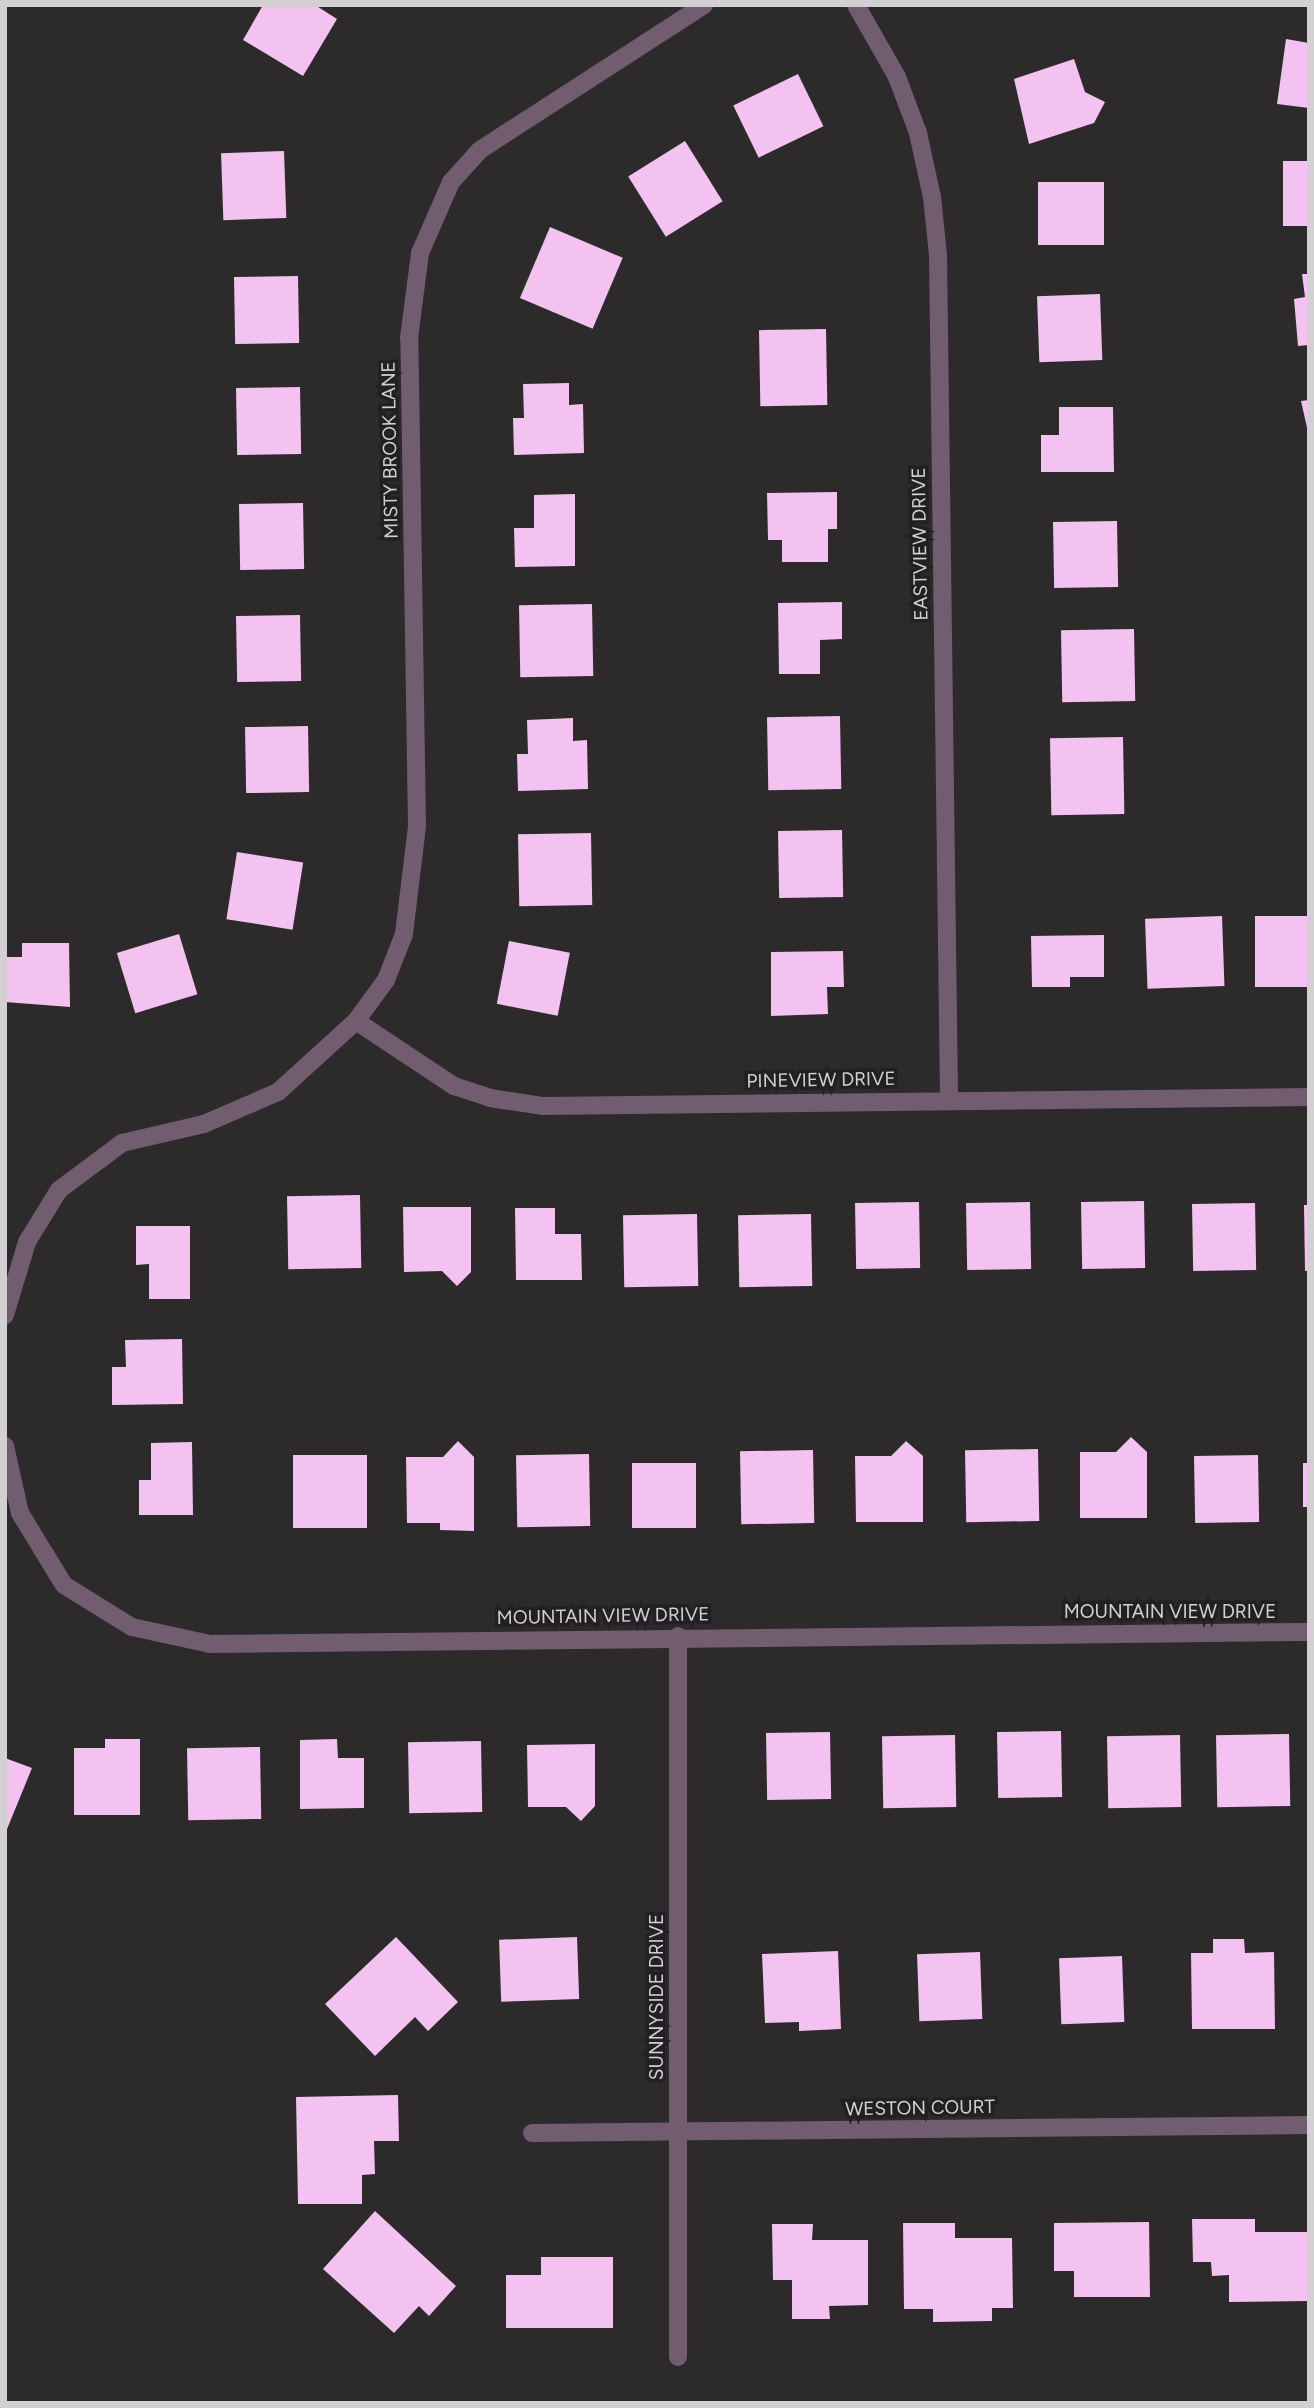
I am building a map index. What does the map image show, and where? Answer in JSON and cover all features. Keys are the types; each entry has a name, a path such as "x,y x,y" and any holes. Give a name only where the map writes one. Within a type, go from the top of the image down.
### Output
{"street":[{"name":"MISTY BROOK LANE","path":"355,1021 386,980 404,934 412,887 417,826 409,338 420,253 451,182 480,150 704,5"},
{"name":"EASTVIEW DRIVE","path":"856,5 897,77 918,133 932,197 938,254 949,1098"},
{"name":"PINEVIEW DRIVE","path":"355,1021 454,1086 490,1098 543,1106 949,1098 1309,1097"},
{"path":"5,1315 27,1242 59,1190 122,1143 204,1124 278,1092 355,1021"},
{"name":"MOUNTAIN VIEW DRIVE","path":"5,1446 20,1513 64,1585 132,1627 210,1644 678,1636 1309,1632"},
{"name":"SUNNYSIDE DRIVE","path":"678,1636 678,2357"},
{"name":"WESTON COURT","path":"532,2133 1309,2125"}],"building":[{"path":"263,5 315,5 337,19 303,76 243,40"},
{"path":"1286,39 1309,43 1309,108 1277,104"},
{"path":"1074,59 1085,92 1105,102 1094,123 1029,144 1014,79"},
{"path":"798,74 823,126 759,158 733,106"},
{"path":"685,141 723,201 666,237 628,177"},
{"path":"284,151 286,218 223,220 221,153"},
{"path":"1283,161 1309,161 1309,226 1283,226"},
{"path":"1038,182 1104,182 1104,245 1038,245"},
{"path":"550,227 623,258 593,329 520,298"},
{"path":"1302,274 1309,274 1309,345 1298,346 1294,299 1305,297"},
{"path":"298,276 299,343 235,344 234,277"},
{"path":"1100,294 1102,360 1039,362 1037,296"},
{"path":"826,329 827,405 760,406 759,330"},
{"path":"569,383 569,405 583,404 584,453 514,455 513,418 524,418 523,384"},
{"path":"300,387 301,454 237,455 236,388"},
{"path":"1309,400 1309,432 1308,432 1301,401"},
{"path":"1059,407 1113,407 1114,472 1041,472 1041,435 1059,435"},
{"path":"837,492 837,529 828,529 828,562 782,562 782,540 768,540 767,493"},
{"path":"575,494 575,566 515,567 514,528 534,528 534,495"},
{"path":"303,503 304,569 240,570 239,504"},
{"path":"1117,521 1118,587 1054,588 1053,522"},
{"path":"842,602 842,639 820,640 820,674 779,674 778,603"},
{"path":"592,604 593,676 520,677 519,605"},
{"path":"300,615 301,681 237,682 236,616"},
{"path":"1134,629 1135,701 1062,702 1061,630"},
{"path":"840,716 841,789 768,790 767,717"},
{"path":"573,718 573,741 587,740 588,789 518,791 517,754 528,754 527,720"},
{"path":"308,726 309,792 246,793 245,727"},
{"path":"1123,737 1124,814 1051,815 1050,738"},
{"path":"842,830 843,897 779,898 778,831"},
{"path":"591,833 592,905 519,906 518,834"},
{"path":"237,852 303,862 293,930 226,919"},
{"path":"1222,916 1224,986 1147,989 1145,919"},
{"path":"1255,916 1309,916 1309,987 1255,987"},
{"path":"179,934 197,994 135,1013 117,953"},
{"path":"1104,935 1104,977 1070,977 1070,987 1032,987 1031,936"},
{"path":"509,941 570,953 558,1016 497,1004"},
{"path":"22,943 69,943 70,1007 5,1002 5,957 22,957"},
{"path":"843,951 844,987 827,987 828,1014 771,1016 771,952"},
{"path":"360,1195 361,1268 288,1269 287,1196"},
{"path":"1144,1201 1145,1268 1082,1269 1081,1202"},
{"path":"919,1202 920,1268 856,1269 855,1203"},
{"path":"1030,1202 1031,1269 967,1270 966,1203"},
{"path":"1255,1203 1256,1270 1193,1271 1192,1204"},
{"path":"1304,1205 1309,1205 1309,1271 1305,1271"},
{"path":"403,1207 471,1207 471,1272 457,1286 442,1271 404,1272"},
{"path":"515,1208 555,1208 555,1234 581,1234 582,1280 516,1280"},
{"path":"697,1214 698,1286 624,1287 623,1215"},
{"path":"811,1214 812,1286 739,1287 738,1215"},
{"path":"136,1226 190,1226 190,1299 149,1299 149,1264 136,1265"},
{"path":"182,1339 183,1404 112,1405 112,1367 126,1367 125,1340"},
{"path":"1131,1437 1147,1452 1147,1518 1080,1518 1080,1452 1116,1452"},
{"path":"458,1441 474,1457 474,1531 440,1530 440,1523 407,1523 406,1457 443,1457"},
{"path":"906,1441 923,1456 923,1522 856,1522 855,1456 891,1456"},
{"path":"192,1442 193,1515 139,1515 139,1480 151,1480 151,1443"},
{"path":"1038,1449 1039,1521 966,1522 965,1450"},
{"path":"813,1450 814,1523 741,1524 740,1451"},
{"path":"589,1454 590,1526 517,1527 516,1455"},
{"path":"293,1455 367,1455 367,1528 293,1528"},
{"path":"1258,1455 1259,1522 1195,1523 1194,1456"},
{"path":"632,1463 696,1463 696,1528 632,1528"},
{"path":"1303,1463 1309,1463 1309,1507 1303,1507"},
{"path":"1061,1731 1062,1797 998,1798 997,1732"},
{"path":"830,1732 831,1799 767,1800 766,1733"},
{"path":"1289,1734 1290,1806 1217,1807 1216,1735"},
{"path":"955,1735 956,1807 883,1808 882,1736"},
{"path":"1180,1735 1181,1807 1108,1808 1107,1736"},
{"path":"105,1739 140,1739 140,1815 74,1815 74,1748 105,1748"},
{"path":"337,1739 338,1758 364,1758 364,1808 300,1809 300,1740"},
{"path":"481,1741 482,1812 409,1813 408,1742"},
{"path":"595,1744 595,1806 581,1821 566,1807 528,1807 527,1745"},
{"path":"260,1747 261,1819 188,1820 187,1748"},
{"path":"5,1758 32,1768 5,1834"},
{"path":"396,1937 458,2002 428,2031 415,2017 375,2056 325,2004"},
{"path":"577,1937 579,1999 501,2002 499,1940"},
{"path":"1213,1939 1244,1939 1245,1953 1274,1952 1275,2029 1192,2029 1191,1953 1213,1953"},
{"path":"838,1951 841,2029 799,2031 799,2022 765,2023 762,1954"},
{"path":"980,1952 982,2019 919,2021 917,1954"},
{"path":"1122,1956 1124,2022 1061,2024 1059,1958"},
{"path":"398,2095 399,2141 374,2141 375,2174 362,2175 362,2204 298,2204 296,2097"},
{"path":"375,2211 456,2286 429,2316 419,2306 394,2333 323,2269"},
{"path":"1192,2219 1255,2219 1255,2232 1307,2232 1308,2301 1229,2302 1229,2275 1212,2276 1211,2262 1193,2262"},
{"path":"1149,2222 1150,2297 1074,2297 1074,2271 1054,2271 1054,2223"},
{"path":"903,2223 955,2223 955,2238 1012,2238 1013,2308 992,2308 992,2321 933,2322 933,2309 904,2309"},
{"path":"772,2224 813,2224 812,2240 868,2240 868,2305 829,2306 830,2319 792,2319 792,2280 773,2280"},
{"path":"541,2257 613,2257 613,2328 506,2328 506,2275 541,2275"}]}
